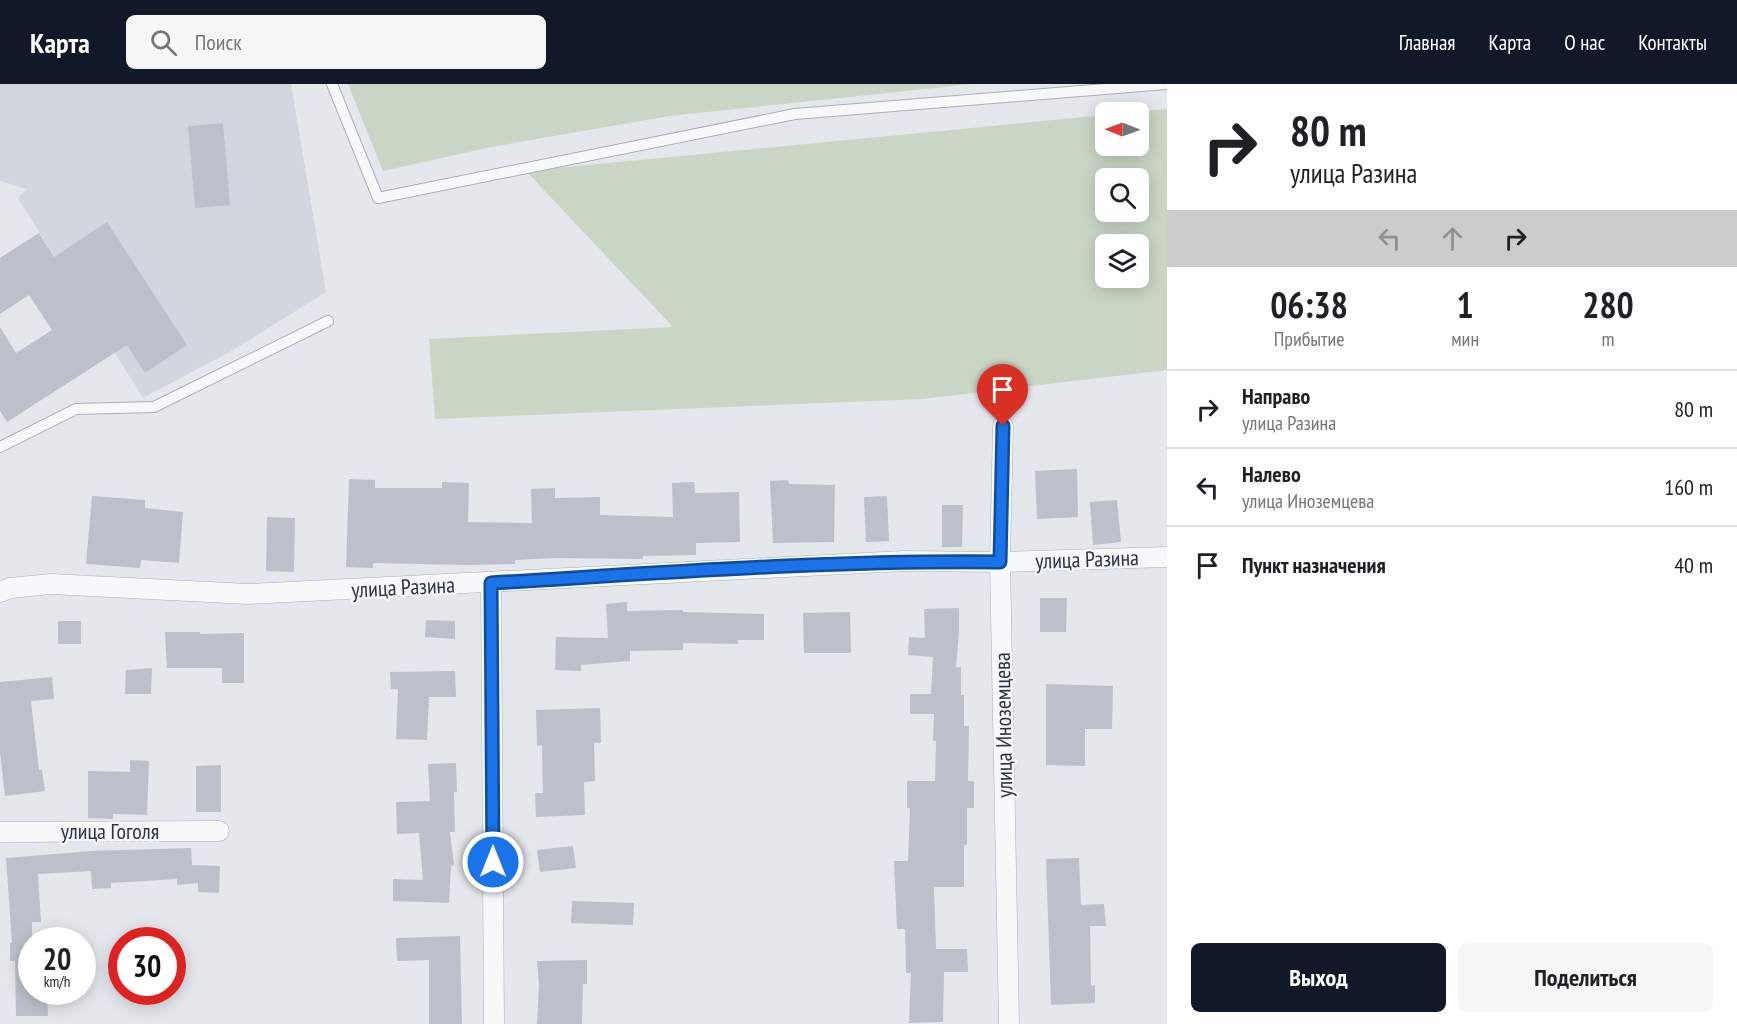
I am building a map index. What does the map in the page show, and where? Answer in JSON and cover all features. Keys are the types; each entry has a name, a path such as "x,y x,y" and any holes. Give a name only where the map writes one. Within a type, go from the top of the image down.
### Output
{"street":[{"name":"улица Иноземцева","path":"1003,426 1000,562 1009,1024"},
{"name":"улица Разина","path":"0,592 10,588 51,584 248,594 904,561 1000,562 1167,557"},
{"path":"491,583 494,1024"},
{"name":"улица Гоголя","path":"0,832 219,831"}],"lane":[{"path":"332,84 378,198 795,114 1167,84"},
{"path":"0,447 76,409 154,407 328,321"}],"shaded area":[{"path":"0,84 291,84 326,292 235,349 143,398 18,198 26,189 0,181"}],"green space":[{"path":"348,84 972,84 669,116 491,147 383,171"},
{"path":"1167,109 1167,370 922,399 435,419 429,339 673,327 526,171 1095,116 1095,156 1149,156 1149,111"}],"building":[{"path":"223,123 230,205 195,208 188,126"},
{"path":"107,222 187,345 145,373 127,345 7,422 0,411 0,327 16,353 52,330 29,295 0,314 0,258 39,233 54,257"},
{"path":"1077,469 1078,517 1037,519 1035,471"},
{"path":"349,479 375,480 375,488 442,488 442,482 469,483 468,522 532,523 531,489 555,488 555,498 600,497 600,515 673,517 672,483 694,482 695,493 739,492 740,542 696,543 696,555 643,556 643,559 556,558 515,560 515,564 373,563 373,568 346,567"},
{"path":"788,480 789,484 835,485 834,542 773,543 770,481"},
{"path":"92,496 145,500 145,508 183,512 179,563 141,560 140,568 86,564"},
{"path":"887,496 889,541 866,542 864,497"},
{"path":"1117,500 1121,542 1093,545 1090,502"},
{"path":"942,505 963,505 962,547 942,547"},
{"path":"267,517 295,518 294,572 266,571"},
{"path":"1040,598 1067,598 1066,632 1040,632"},
{"path":"627,602 627,611 683,610 683,612 764,614 764,640 738,640 738,644 683,643 683,650 630,651 630,661 581,665 581,671 555,670 556,637 608,638 606,604"},
{"path":"959,608 956,667 961,667 964,726 969,726 968,781 974,781 974,808 967,808 964,887 934,887 936,949 967,949 968,972 944,972 943,1022 909,1023 911,973 906,973 905,929 897,929 894,861 908,861 910,808 907,808 907,781 935,781 936,741 933,741 934,714 910,714 910,694 931,694 933,657 908,655 909,637 925,638 924,609"},
{"path":"850,612 851,653 804,653 803,613"},
{"path":"426,620 455,621 455,639 425,637"},
{"path":"58,621 81,621 81,644 58,644"},
{"path":"165,632 244,633 244,683 222,683 222,668 167,668"},
{"path":"152,668 151,694 125,694 126,670"},
{"path":"455,671 456,697 429,697 427,740 396,739 398,689 391,689 390,672"},
{"path":"52,677 54,699 31,701 39,770 42,770 45,791 5,796 0,752 0,682"},
{"path":"1046,684 1113,686 1112,729 1085,729 1085,766 1046,765"},
{"path":"600,708 601,743 594,743 595,781 584,782 585,815 536,817 535,793 543,793 542,745 537,746 536,710"},
{"path":"130,760 149,761 147,815 113,814 113,819 88,818 88,771 130,772"},
{"path":"456,763 455,832 450,832 454,865 451,866 449,903 393,901 393,879 423,880 419,833 397,834 396,802 430,801 428,764"},
{"path":"221,765 221,812 196,812 196,766"},
{"path":"573,846 576,868 540,872 537,850"},
{"path":"191,848 192,865 220,866 219,893 198,892 198,883 177,885 177,879 111,883 111,888 92,889 91,871 38,874 41,922 32,922 32,927 18,927 18,1005 48,1005 48,1016 16,1016 15,961 10,961 10,943 12,943 6,858 90,851"},
{"path":"1079,858 1081,905 1104,904 1106,926 1090,926 1091,986 1095,985 1095,1003 1051,1005 1046,859"},
{"path":"572,901 634,903 633,925 571,923"},
{"path":"460,936 462,1024 429,1024 429,960 397,961 396,938"},
{"path":"587,960 587,984 583,984 582,1024 537,1024 539,985 537,961"}],"route":[{"path":"493,862 491,583 904,561 1000,562 1003,426"}]}
